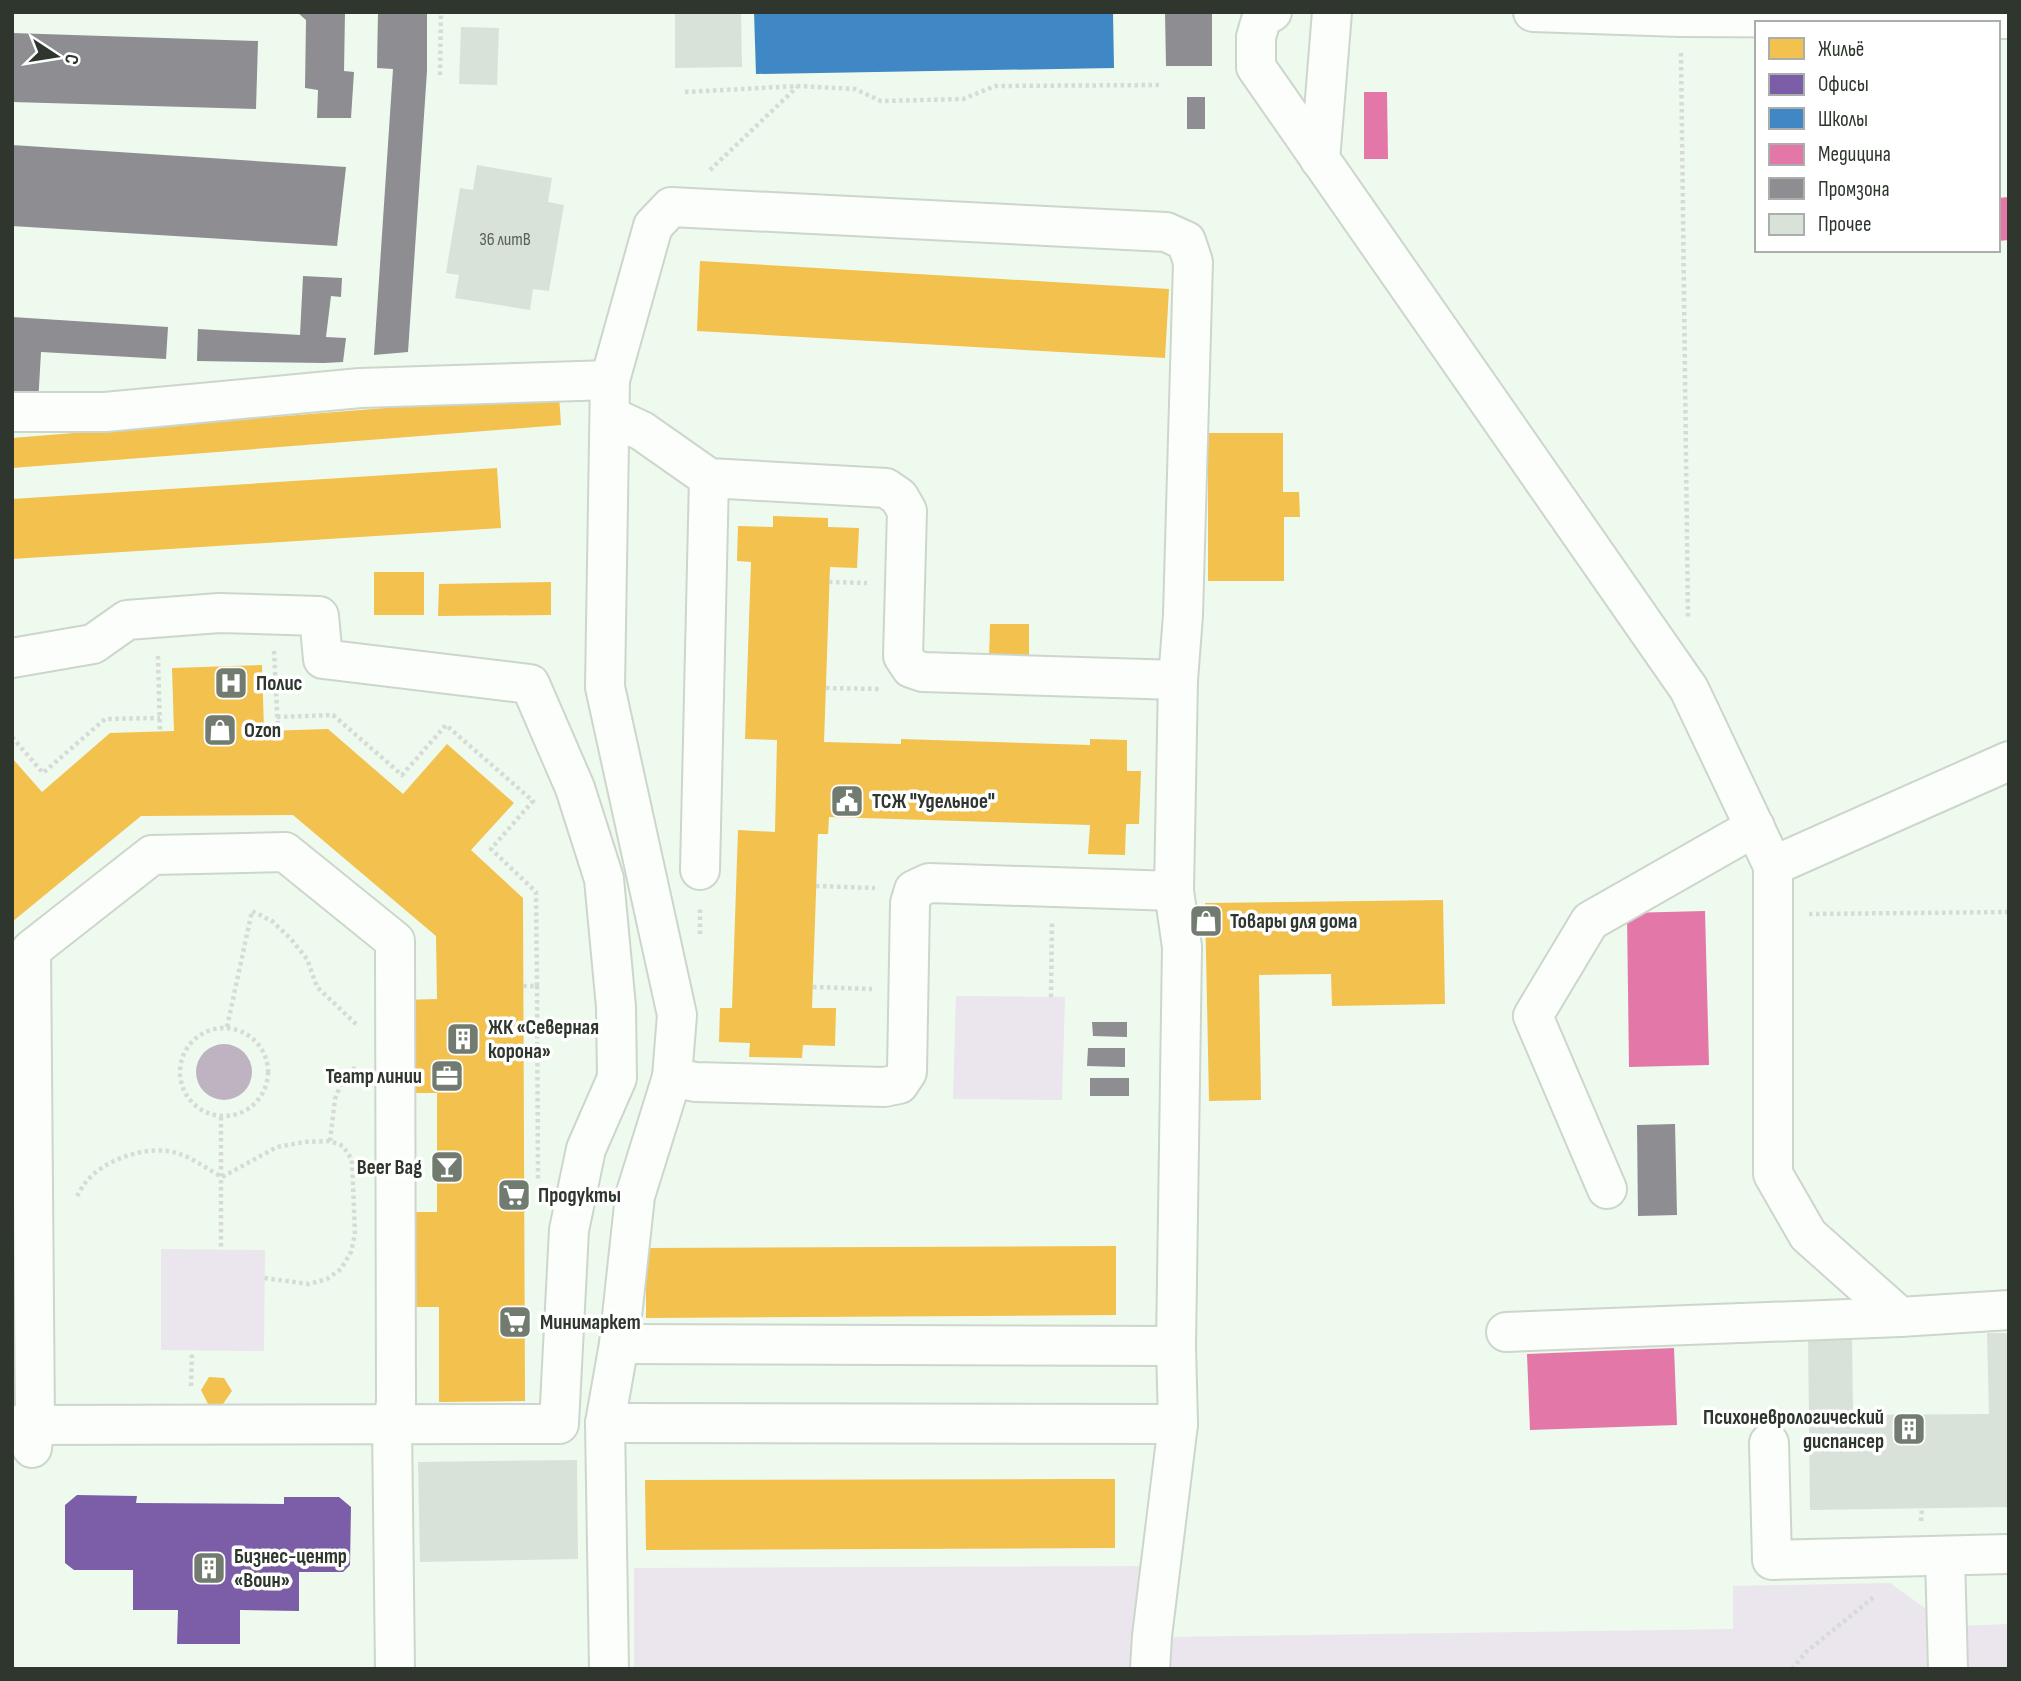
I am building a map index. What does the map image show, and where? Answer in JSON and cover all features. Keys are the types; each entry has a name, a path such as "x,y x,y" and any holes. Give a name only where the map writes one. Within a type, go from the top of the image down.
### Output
{"lane":[{"path":"1272,12 1263,13 1256,37 1256,68 1689,689 1773,866 1773,1174 1808,1235 1900,1317"},
{"path":"1320,160 1332,12"},
{"path":"1532,12 1681,17 2009,19"},
{"path":"609,1669 605,1423 618,1344 635,1196 672,1077 677,1015 605,687 610,398 653,226 671,207 1166,232 1186,241 1193,262 1183,615 1178,680 1174,891 1182,947 1176,1346 1178,1424 1150,1669"},
{"path":"12,412 105,412 360,373 610,398 642,431 709,478 886,488 899,496 907,511 902,656 911,668 923,672 1178,680"},
{"path":"700,870 709,478"},
{"path":"12,658 93,644 127,620 219,613 318,617 323,659 530,684 575,788 604,878 616,1007 617,1078 586,1149 569,1230 559,1424 391,1424 27,1433 31,950 152,855 285,852 395,941 396,1403 391,1424 395,1669"},
{"path":"1773,866 2009,761"},
{"path":"1606,1189 1533,1016 1590,921 1755,827"},
{"path":"672,1077 695,1082 884,1087 899,1084 907,1072 910,903 914,890 929,883 1174,891"},
{"path":"1506,1332 1900,1317 2009,1310"},
{"path":"618,1344 1176,1346"},
{"path":"605,1423 1178,1424"},
{"path":"1769,1443 1772,1560 2009,1554"},
{"path":"1931,1556 1948,1669"}],"path":[{"path":"440,75 441,12"},
{"path":"1681,17 1688,619"},
{"path":"685,92 798,86 855,89 881,101 963,99 995,86 1159,85"},
{"path":"671,207 798,86"},
{"path":"261,651 275,651 278,731"},
{"path":"160,732 158,655 170,655"},
{"path":"826,688 893,690 911,668"},
{"path":"277,717 333,715 402,775 446,725 533,801 491,849 536,892 537,986 523,986"},
{"path":"12,737 43,773 105,719 160,718"},
{"path":"816,886 914,890"},
{"path":"1050,886 1053,945 1051,997"},
{"path":"227,1027 252,911 272,921 291,939 307,959 317,987 361,1029"},
{"path":"1774,914 2009,912"},
{"path":"813,987 887,990 909,977"},
{"path":"227,1027 249,1035 264,1052 268,1075 261,1097 244,1112 221,1117 200,1109 184,1092 180,1069 187,1047 204,1032 227,1027"},
{"path":"330,1141 335,1100 341,1084 363,1058"},
{"path":"221,1117 221,1250"},
{"path":"222,1177 276,1147 304,1142 330,1141 343,1146 352,1160 355,1234 351,1252 341,1269 327,1279 309,1284 264,1278"},
{"path":"77,1196 86,1181 113,1161 144,1152 163,1150 180,1154 222,1177"},
{"path":"1792,1669 1805,1653 1890,1583 1931,1556"}],"shaded area":[{"path":"956,996 1065,997 1062,1100 953,1099"},
{"path":"219,1044 229,1044 244,1052 250,1061 250,1083 244,1092 229,1100 219,1100 201,1088 196,1077 196,1067 208,1049"},
{"path":"161,1249 265,1250 264,1351 161,1350"},
{"path":"1145,1566 1132,1669 634,1669 634,1568"},
{"path":"1890,1583 1929,1611 1932,1669 1166,1669 1168,1637 1733,1629 1733,1586"},
{"path":"2009,1624 2009,1669 1962,1669 1961,1626"}],"building: Жильё":[{"path":"700,261 1169,289 1165,358 697,331"},
{"path":"559,394 561,425 12,468 12,438"},
{"path":"1208,433 1283,433 1283,492 1299,492 1300,517 1284,517 1284,581 1208,581"},
{"path":"497,468 501,528 12,559 12,499"},
{"path":"773,516 828,518 828,527 859,528 857,568 830,567 824,742 901,744 901,739 1090,745 1090,739 1127,740 1127,771 1141,771 1139,824 1126,824 1125,855 1088,854 1090,825 829,817 828,834 818,834 812,1008 836,1008 835,1046 803,1045 802,1058 749,1057 750,1043 719,1042 720,1008 732,1008 738,830 775,832 777,740 745,739 751,562 737,561 738,526 773,527"},
{"path":"374,572 424,572 424,615 374,615"},
{"path":"551,582 551,615 438,616 439,584"},
{"path":"990,624 1029,624 1029,661 989,659"},
{"name":"ЖК «Северная корона»","path":"262,665 264,731 328,729 403,794 447,744 514,803 471,850 523,898 525,1401 439,1402 439,1307 403,1307 402,1212 437,1212 437,1093 403,1093 403,1000 437,999 436,936 293,815 141,816 12,922 12,758 42,792 110,733 174,731 172,668"},
{"path":"1443,900 1445,1004 1332,1006 1331,974 1259,975 1261,1100 1209,1101 1205,903"},
{"path":"1116,1246 1116,1315 646,1318 646,1248"},
{"path":"209,1377 224,1378 232,1391 223,1404 208,1404 201,1390"},
{"path":"1115,1479 1115,1548 646,1550 645,1480"}],"building: Офисы":[{"name":"Бизнес-центр «Воин»","path":"77,1495 137,1496 136,1503 284,1504 284,1497 339,1497 351,1507 350,1565 343,1572 299,1572 299,1611 240,1610 240,1644 177,1644 178,1610 133,1610 133,1570 74,1570 65,1563 65,1505"}],"building: Школы":[{"path":"754,12 1113,12 1114,68 756,74"}],"building: Медицина":[{"path":"1364,92 1387,92 1388,159 1364,159"},
{"path":"2009,197 2009,240 2000,241 2000,198"},
{"path":"1705,911 1709,1065 1629,1067 1627,913"},
{"path":"1674,1348 1677,1425 1530,1430 1527,1354"}],"building: Промзона":[{"path":"297,12 345,12 344,71 354,72 351,118 317,118 318,90 305,88 306,20"},
{"path":"378,12 427,12 427,71 408,352 374,355 393,69 377,68"},
{"path":"1165,12 1212,12 1212,66 1166,66"},
{"path":"12,33 258,41 256,109 12,102"},
{"path":"1187,97 1205,97 1205,129 1187,129"},
{"path":"12,145 346,167 337,246 12,226"},
{"path":"303,276 342,278 341,297 331,296 326,337 346,338 343,362 197,361 198,329 300,335"},
{"path":"12,317 168,327 166,359 41,352 38,404 12,403"},
{"path":"1092,1022 1127,1022 1127,1037 1093,1036"},
{"path":"1088,1048 1125,1048 1125,1067 1087,1066"},
{"path":"1090,1078 1129,1078 1129,1096 1090,1096"},
{"path":"1675,1124 1677,1215 1638,1216 1637,1125"}],"building: Прочее":[{"path":"741,12 742,67 675,68 675,13"},
{"path":"461,27 499,28 497,85 459,84"},
{"path":"477,165 552,178 548,202 564,205 549,291 533,289 530,310 455,298 459,275 446,273 460,188 473,190"},
{"name":"Психоневрологический диспансер","path":"1987,1333 2009,1333 2009,1507 1810,1510 1808,1335 1852,1335 1853,1415 1989,1414"},
{"path":"577,1460 578,1559 420,1562 418,1462"}],"place":[{"name":"Полис","path":"231,683"},
{"name":"Ozon","path":"220,730"},
{"name":"ТСЖ \"Удельное\"","path":"847,801"},
{"name":"Товары для дома","path":"1206,921"},
{"name":"ЖК «Северная корона»","path":"463,1039"},
{"name":"Театр линии","path":"447,1076"},
{"name":"Beer Bag","path":"447,1167"},
{"name":"Продукты","path":"514,1195"},
{"name":"Минимаркет","path":"515,1322"},
{"name":"Психоневрологический диспансер","path":"1909,1429"},
{"name":"Бизнес-центр «Воин»","path":"209,1568"}]}
